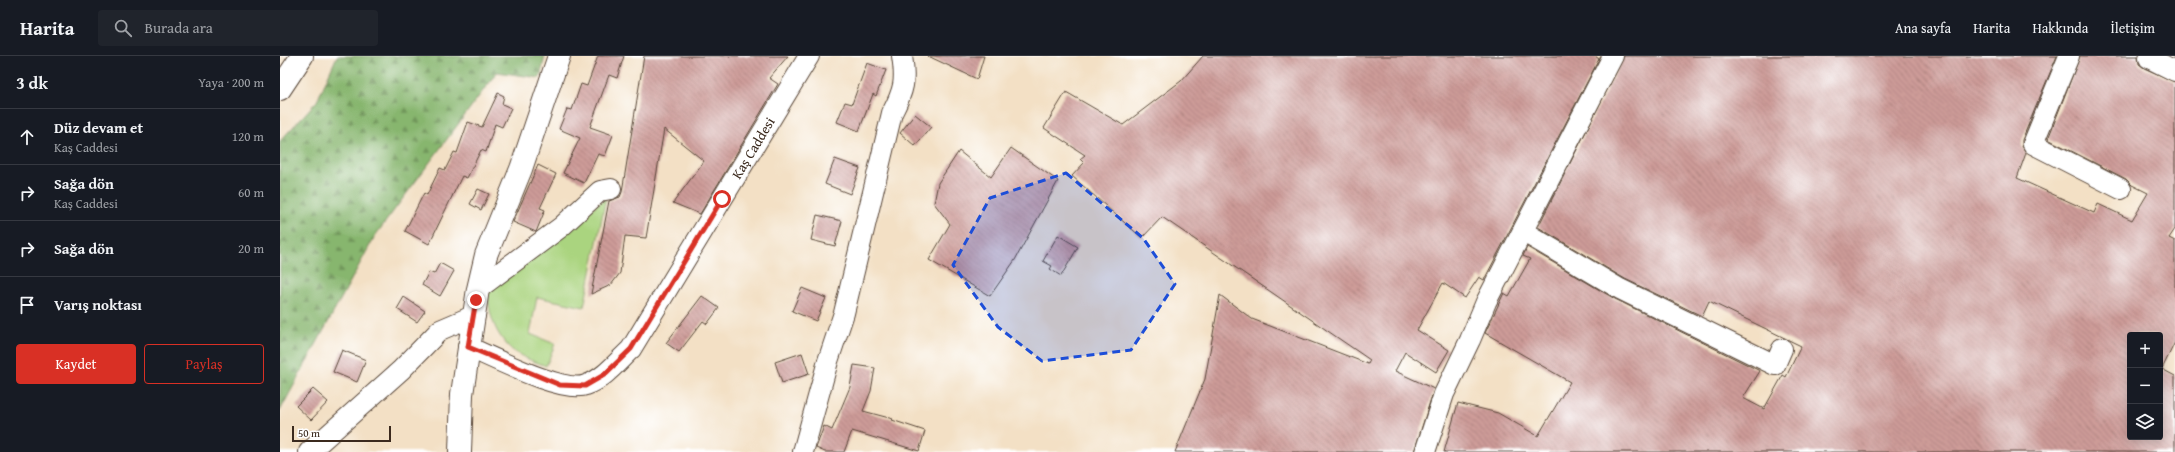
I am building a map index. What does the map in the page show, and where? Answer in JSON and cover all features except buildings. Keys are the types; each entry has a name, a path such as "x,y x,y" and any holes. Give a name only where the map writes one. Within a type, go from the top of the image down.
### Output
{"main road":[{"path":"280,89 302,56"},
{"path":"460,452 462,394 468,347 475,315 478,288 486,255 521,169 559,56"}],"street":[{"name":"Kaş Caddesi","path":"468,347 560,385 585,386 604,375 631,349 808,56"},
{"path":"803,452 844,313 892,112 902,94 905,76 902,56"},
{"path":"1425,452 1444,394 1470,340 1486,302 1524,232 1613,56"},
{"path":"2069,56 2033,144 2121,189"},
{"path":"2150,56 2149,58 2175,71"},
{"path":"478,288 561,227 600,191 611,189"},
{"path":"1524,232 1620,289 1775,366 1782,348"},
{"path":"309,452 401,370 440,330 475,315"}],"highlighted area":[{"path":"1066,173 1143,238 1175,284 1131,350 1042,361 998,327 953,265 990,198"}],"green space":[{"path":"337,56 545,56 540,78 497,72 375,236 280,411 280,141 317,101"},
{"path":"606,198 584,307 537,297 530,334 555,344 546,366 512,350 502,339 491,316 488,300 489,283"}],"route":[{"path":"476,300 475,315 468,347 520,370 560,385 585,386 604,375 631,349 722,199"}]}
